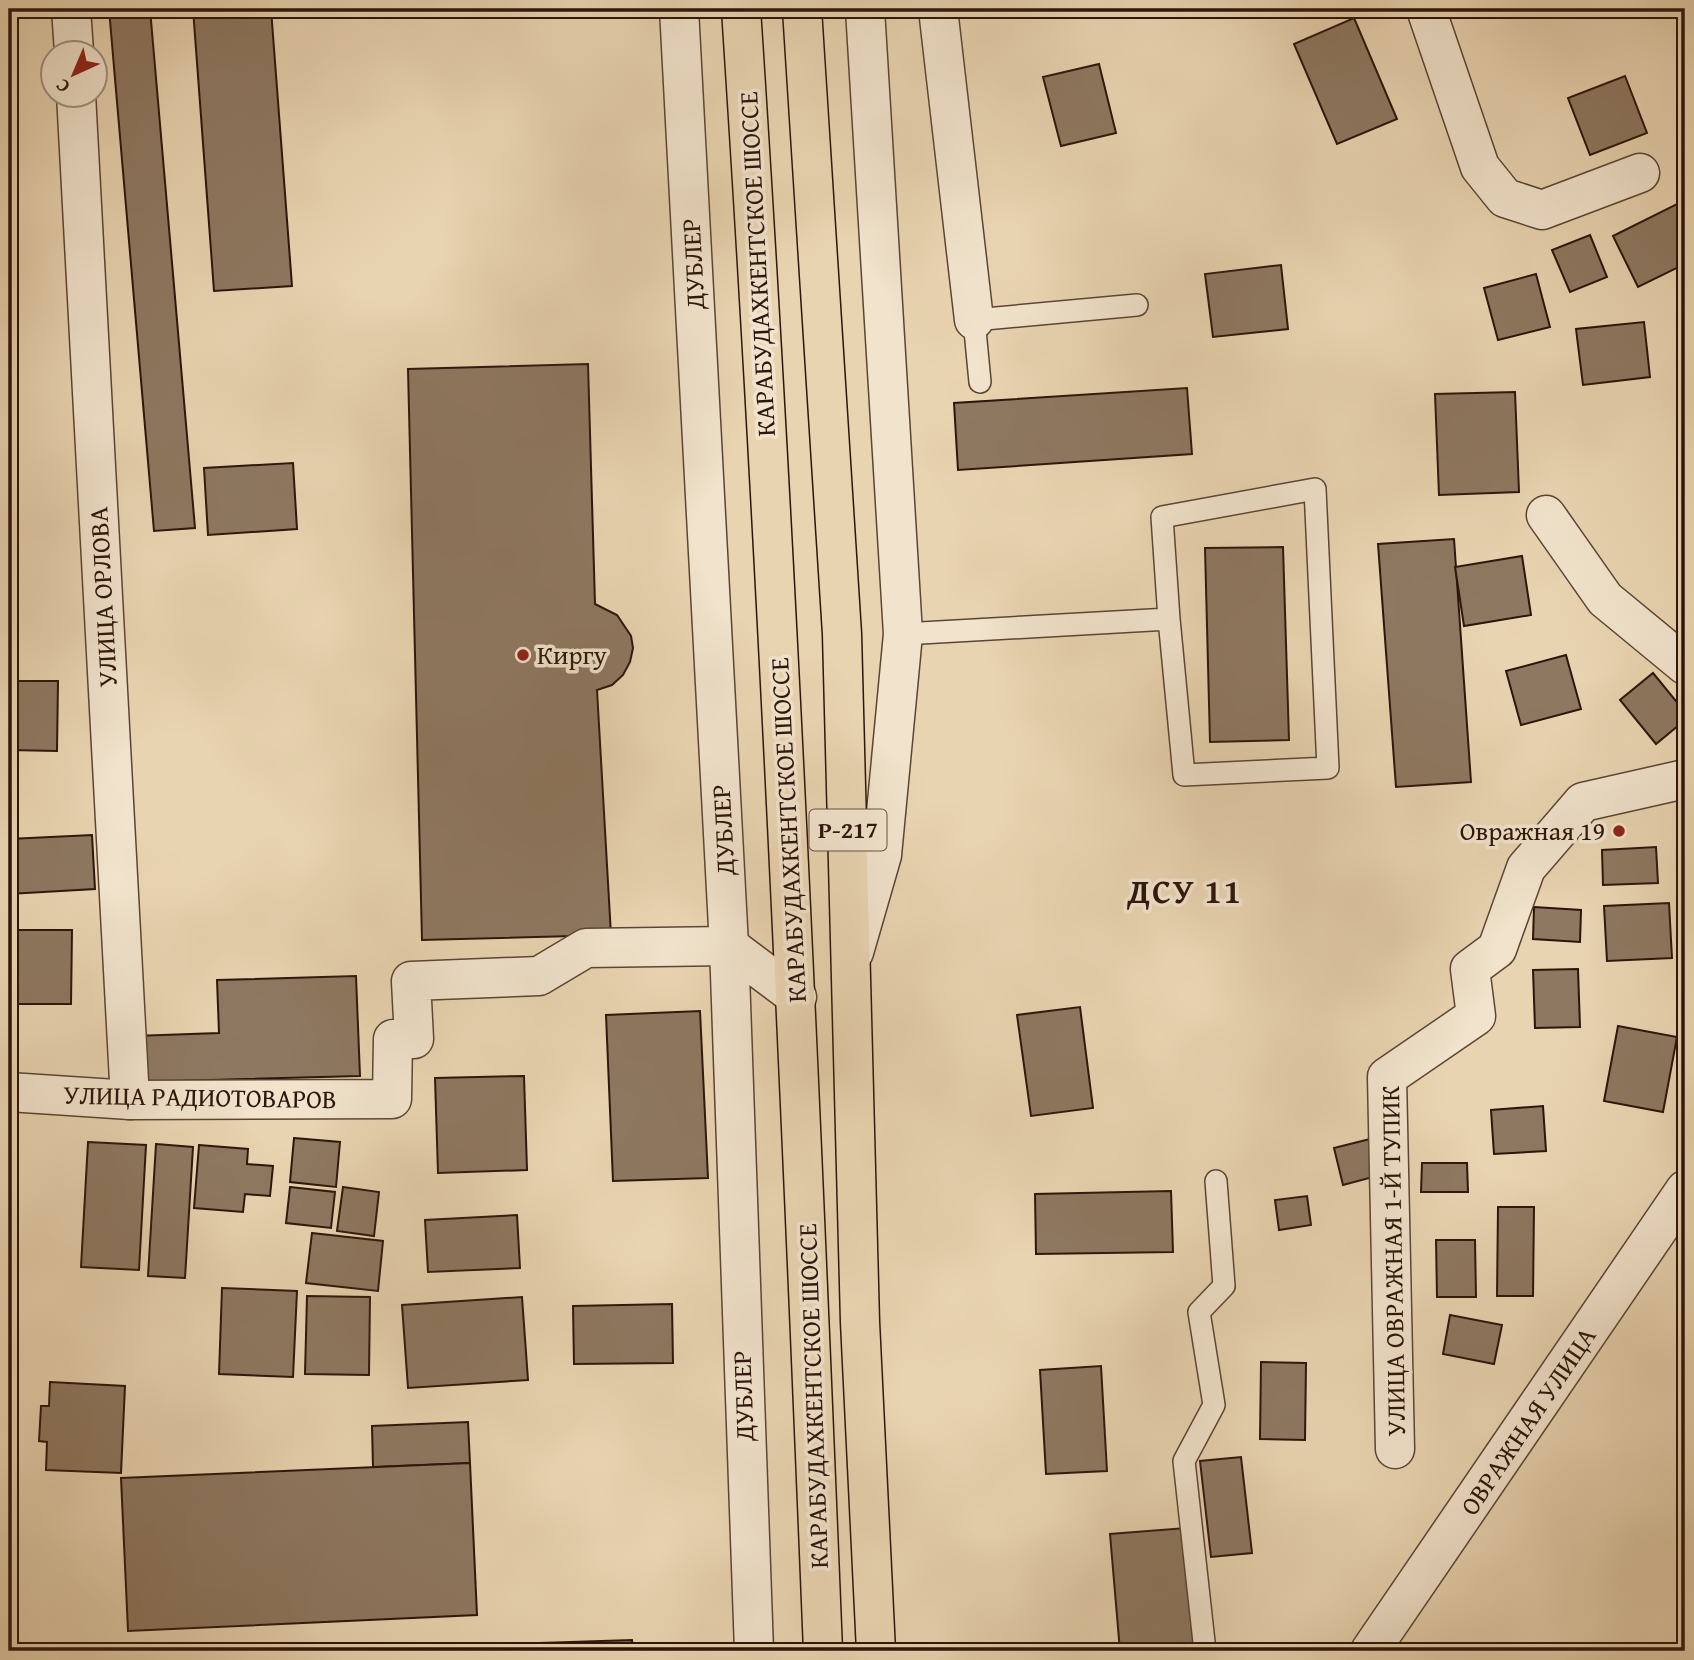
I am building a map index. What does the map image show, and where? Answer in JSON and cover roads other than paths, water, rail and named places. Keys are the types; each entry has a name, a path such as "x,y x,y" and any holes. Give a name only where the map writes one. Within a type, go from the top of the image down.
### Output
{"highway":[{"name":"КАРАБУДАХКЕНТСКОЕ ШОССЕ","path":"741,9 764,367 797,997 823,1651"},
{"name":"КАРАБУДАХКЕНТСКОЕ ШОССЕ","path":"802,9 842,634 848,783 849,969 860,1322 876,1651"}],"street":[{"path":"71,9 73,38"},
{"name":"ДУБЛЕР","path":"679,9 729,946 754,1651"},
{"path":"849,969 882,855 903,634 864,9"},
{"path":"938,9 974,320"},
{"path":"1426,9 1480,167 1505,198 1542,210 1640,173"},
{"name":"УЛИЦА ОРЛОВА","path":"77,108 131,1100"},
{"path":"1546,516 1605,599 1685,665"},
{"name":"УЛИЦА ОВРАЖНАЯ 1-Й ТУПИК","path":"1395,1449 1387,1077 1476,1016 1470,969 1497,949 1526,869 1583,802 1685,779"},
{"path":"729,946 797,997"},
{"name":"УЛИЦА РАДИОТОВАРОВ","path":"9,1092 131,1100 392,1099 393,1040 414,1039 411,981 539,976 586,948 729,946"},
{"name":"ОВРАЖНАЯ УЛИЦА","path":"1370,1651 1685,1190"}],"lane":[{"path":"980,382 974,320 1137,304"},
{"path":"1315,489 1328,768 1184,775 1169,619 1162,517 1315,489"},
{"path":"903,634 1169,619"},
{"path":"1205,1651 1184,1461 1214,1405 1199,1312 1224,1286 1216,1181"}],"place":[{"name":"Киргу","path":"523,655"},
{"name":"Овражная 19","path":"1619,831"}],"district":[{"name":"ДСУ 11","path":"1185,891"}]}
